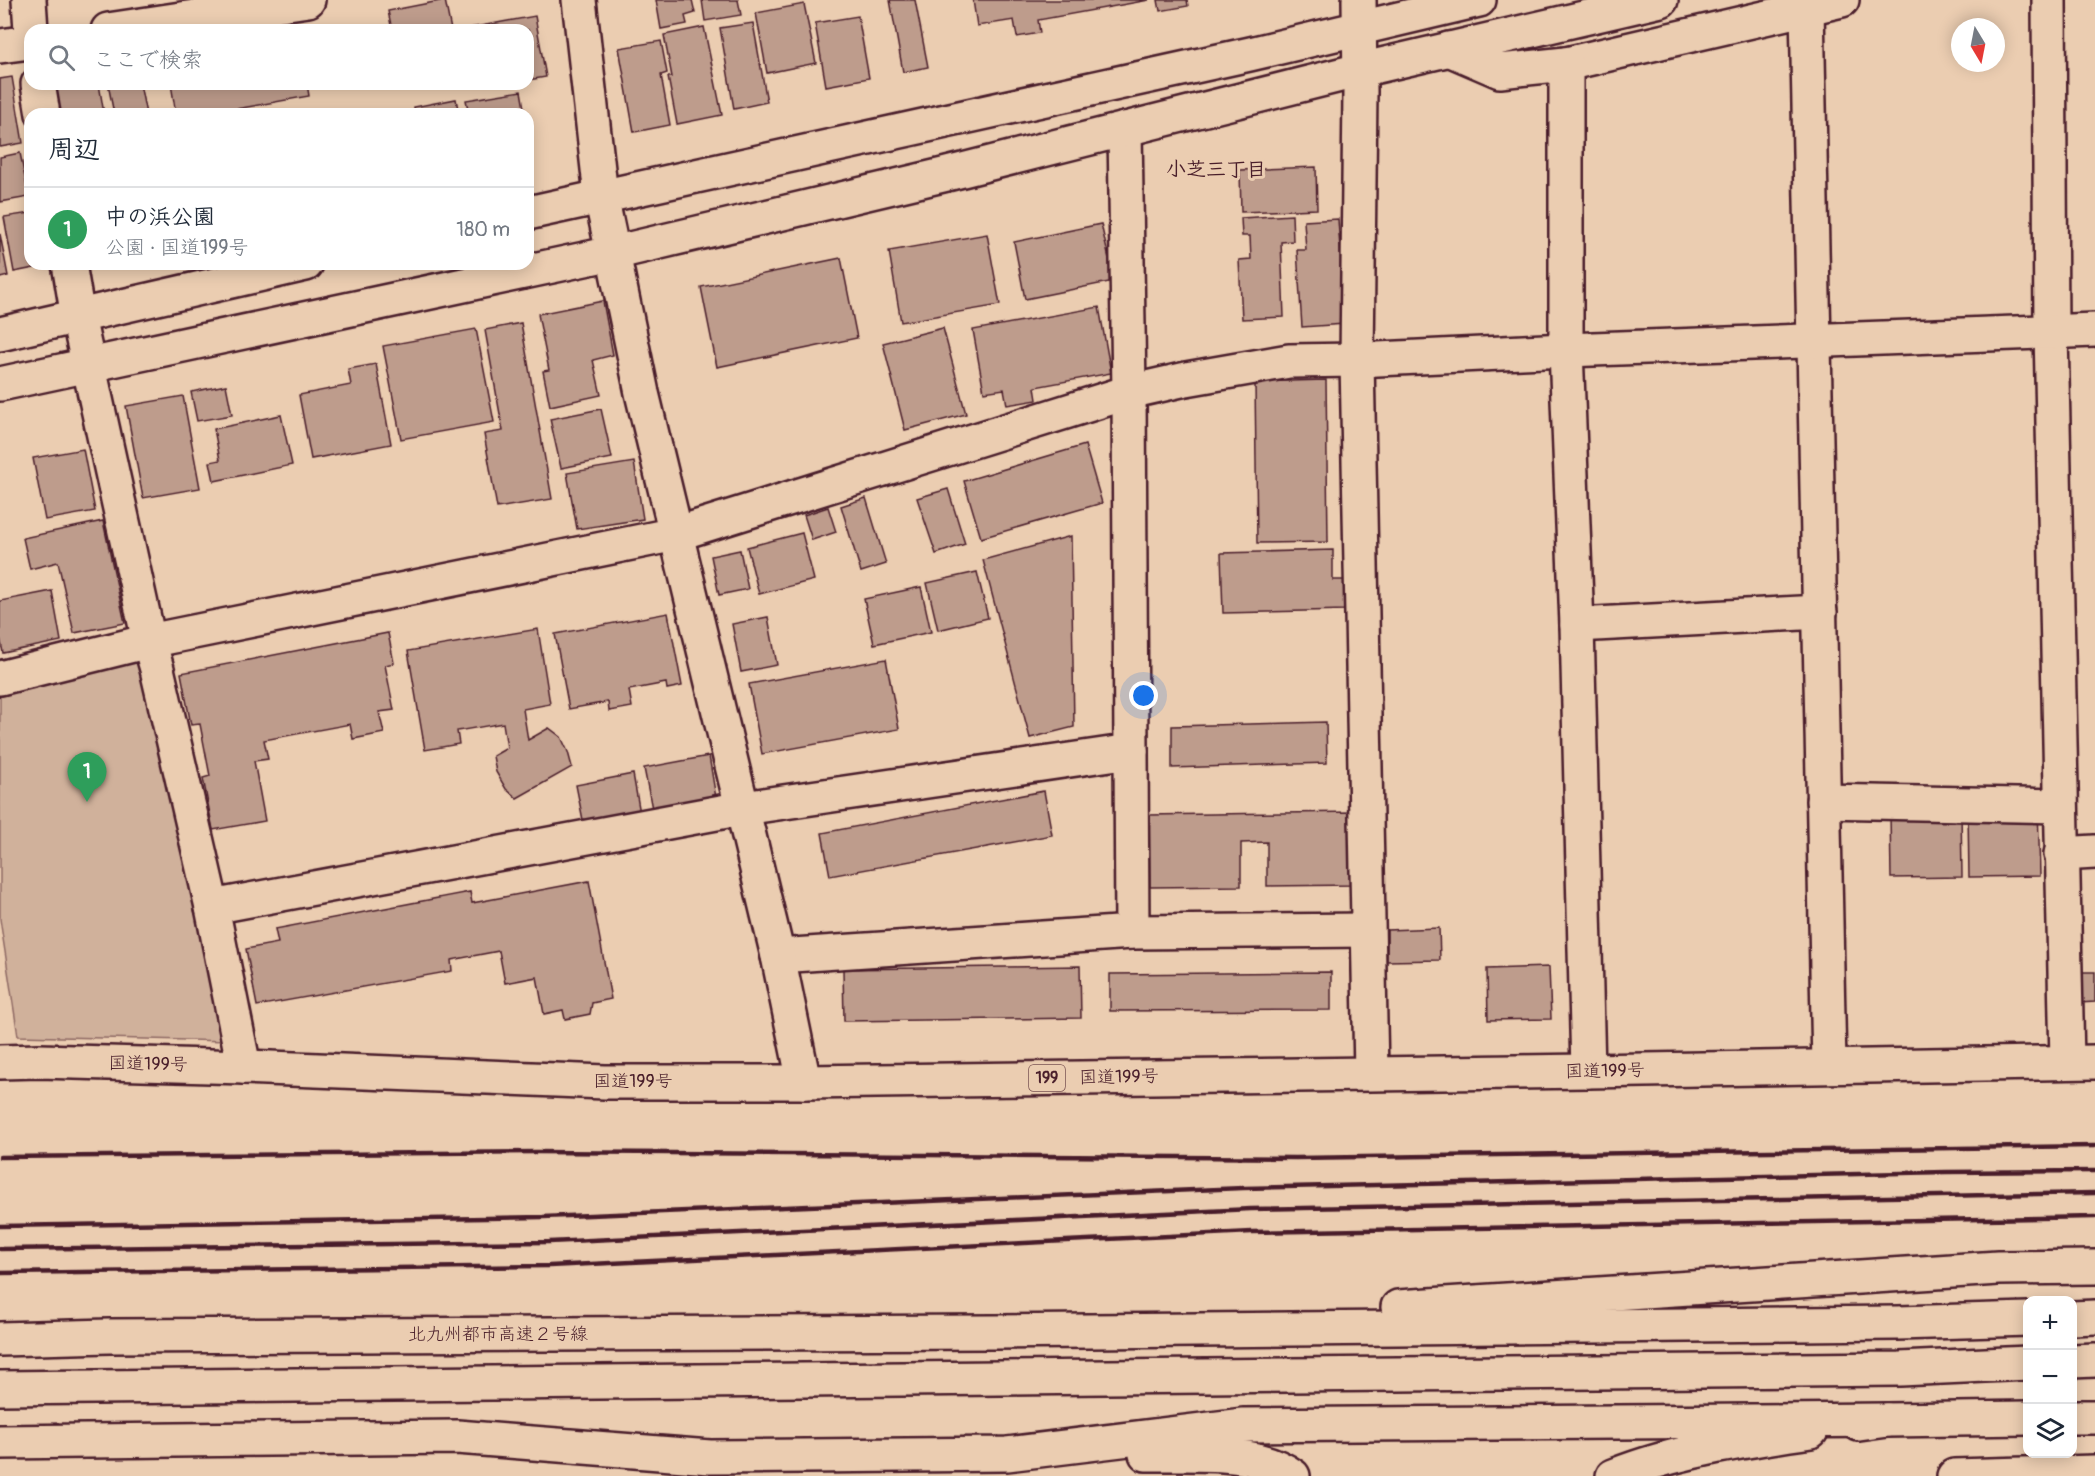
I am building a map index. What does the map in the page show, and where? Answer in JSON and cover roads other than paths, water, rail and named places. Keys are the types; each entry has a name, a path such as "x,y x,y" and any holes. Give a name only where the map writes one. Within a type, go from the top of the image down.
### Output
{"main road":[{"path":"29,0 30,24"},
{"path":"148,24 308,0"},
{"path":"579,0 601,196 642,393 778,956 804,1082"},
{"path":"534,212 1250,54 1360,14 1479,0"},
{"path":"534,270 943,175 1360,70 1661,0"},
{"path":"1449,49 1500,71 1566,64 1842,0"},
{"path":"2049,0 2051,332 2061,854 2081,1062"},
{"path":"1807,8 1829,1066"},
{"path":"1360,14 1357,360 1371,1073"},
{"path":"0,46 24,43"},
{"path":"1566,64 1566,350 1588,1071"},
{"path":"39,90 42,108"},
{"path":"1125,129 1132,932"},
{"path":"70,270 88,364 149,641 158,669 212,907 244,1067"},
{"path":"0,334 280,270"},
{"path":"0,384 533,270"},
{"path":"0,678 149,641 676,534 1129,392 1186,379 1289,361 2095,330"},
{"path":"1576,625 1820,612"},
{"path":"212,907 742,808 1131,751"},
{"path":"1823,801 2060,806"},
{"path":"2061,854 2095,852"},
{"path":"778,956 1132,932 1367,930"},
{"name":"国道199号","path":"0,1062 40,1061 244,1067 605,1082 804,1082 2081,1062"},
{"path":"995,1332 1998,1268 2095,1267"},
{"path":"2077,1318 2095,1317"},
{"path":"995,1332 1898,1323 2023,1319"},
{"name":"北九州都市高速２号線","path":"0,1339 121,1336 995,1332"},
{"path":"2077,1361 2095,1360"},
{"path":"0,1388 1852,1369 2023,1363"},
{"path":"2077,1417 2095,1416"},
{"path":"1007,1454 1243,1425 2023,1418"},
{"path":"1613,1476 1637,1466 1683,1453 1742,1441 1887,1420"},
{"path":"0,1442 457,1437 710,1457 1007,1454 1218,1455 1259,1460 1293,1476"},
{"path":"1954,1476 2095,1472"}],"railway":[{"path":"0,1157 537,1152 1296,1158 2095,1146"},
{"path":"0,1226 543,1217 1243,1188 1946,1172 2095,1171"},
{"path":"0,1249 549,1242 1251,1209 2095,1193"},
{"path":"0,1273 549,1266 1252,1232 2095,1217"}],"place":[{"name":"中の浜公園","path":"87,802"}],"district":[{"name":"小芝三丁目","path":"1216,169"}]}
